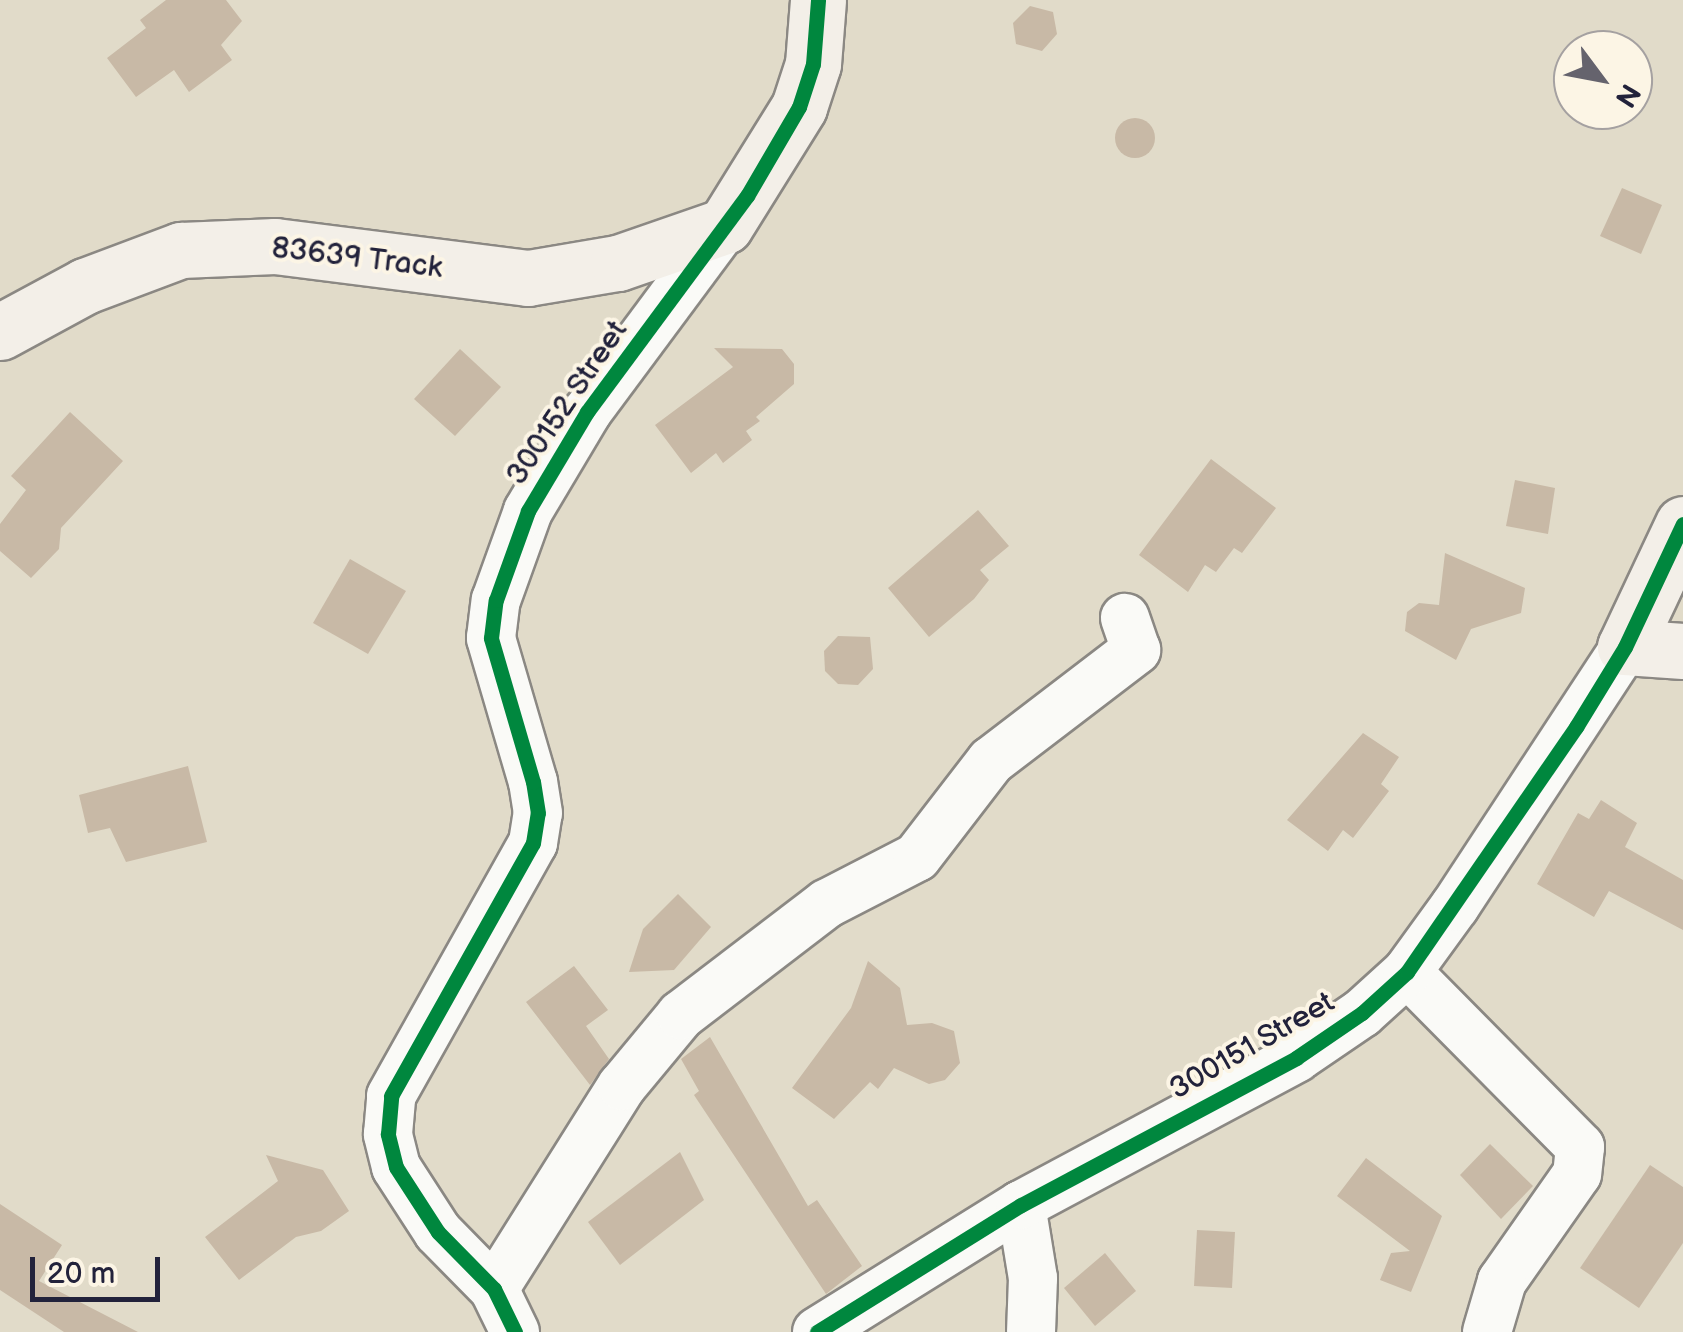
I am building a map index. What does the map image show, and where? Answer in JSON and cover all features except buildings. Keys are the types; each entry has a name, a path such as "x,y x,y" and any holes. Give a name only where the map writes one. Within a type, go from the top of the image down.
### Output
{"street":[{"name":"300152 Street","path":"515,1332 494,1289 438,1232 396,1167 388,1134 392,1096 533,842 538,814 533,782 491,638 496,600 528,510 587,412 725,226 800,107 812,64 818,0"},
{"name":"83639 Track","path":"0,332 85,286 181,250 275,246 528,278 618,263 725,226"},
{"name":"300151 Street","path":"817,1332 1021,1204 1296,1058 1362,1014 1406,972 1536,788 1625,647 1683,524"},
{"path":"494,1289 622,1086 681,1015 826,904 918,857 992,761 1136,650 1125,618"},
{"path":"1625,647 1683,651"},
{"path":"1406,972 1580,1147 1577,1174 1502,1281 1487,1332"},
{"path":"1021,1204 1033,1278 1030,1332"}],"cycle path":[{"path":"515,1332 494,1289 438,1232 396,1167 388,1134 391,1096 533,843 538,813 533,782 491,638 496,600 528,511 587,412 747,196 799,107 813,64 818,0"},
{"path":"817,1332 1021,1205 1296,1058 1362,1013 1407,972 1576,727 1625,647 1683,524"}]}
